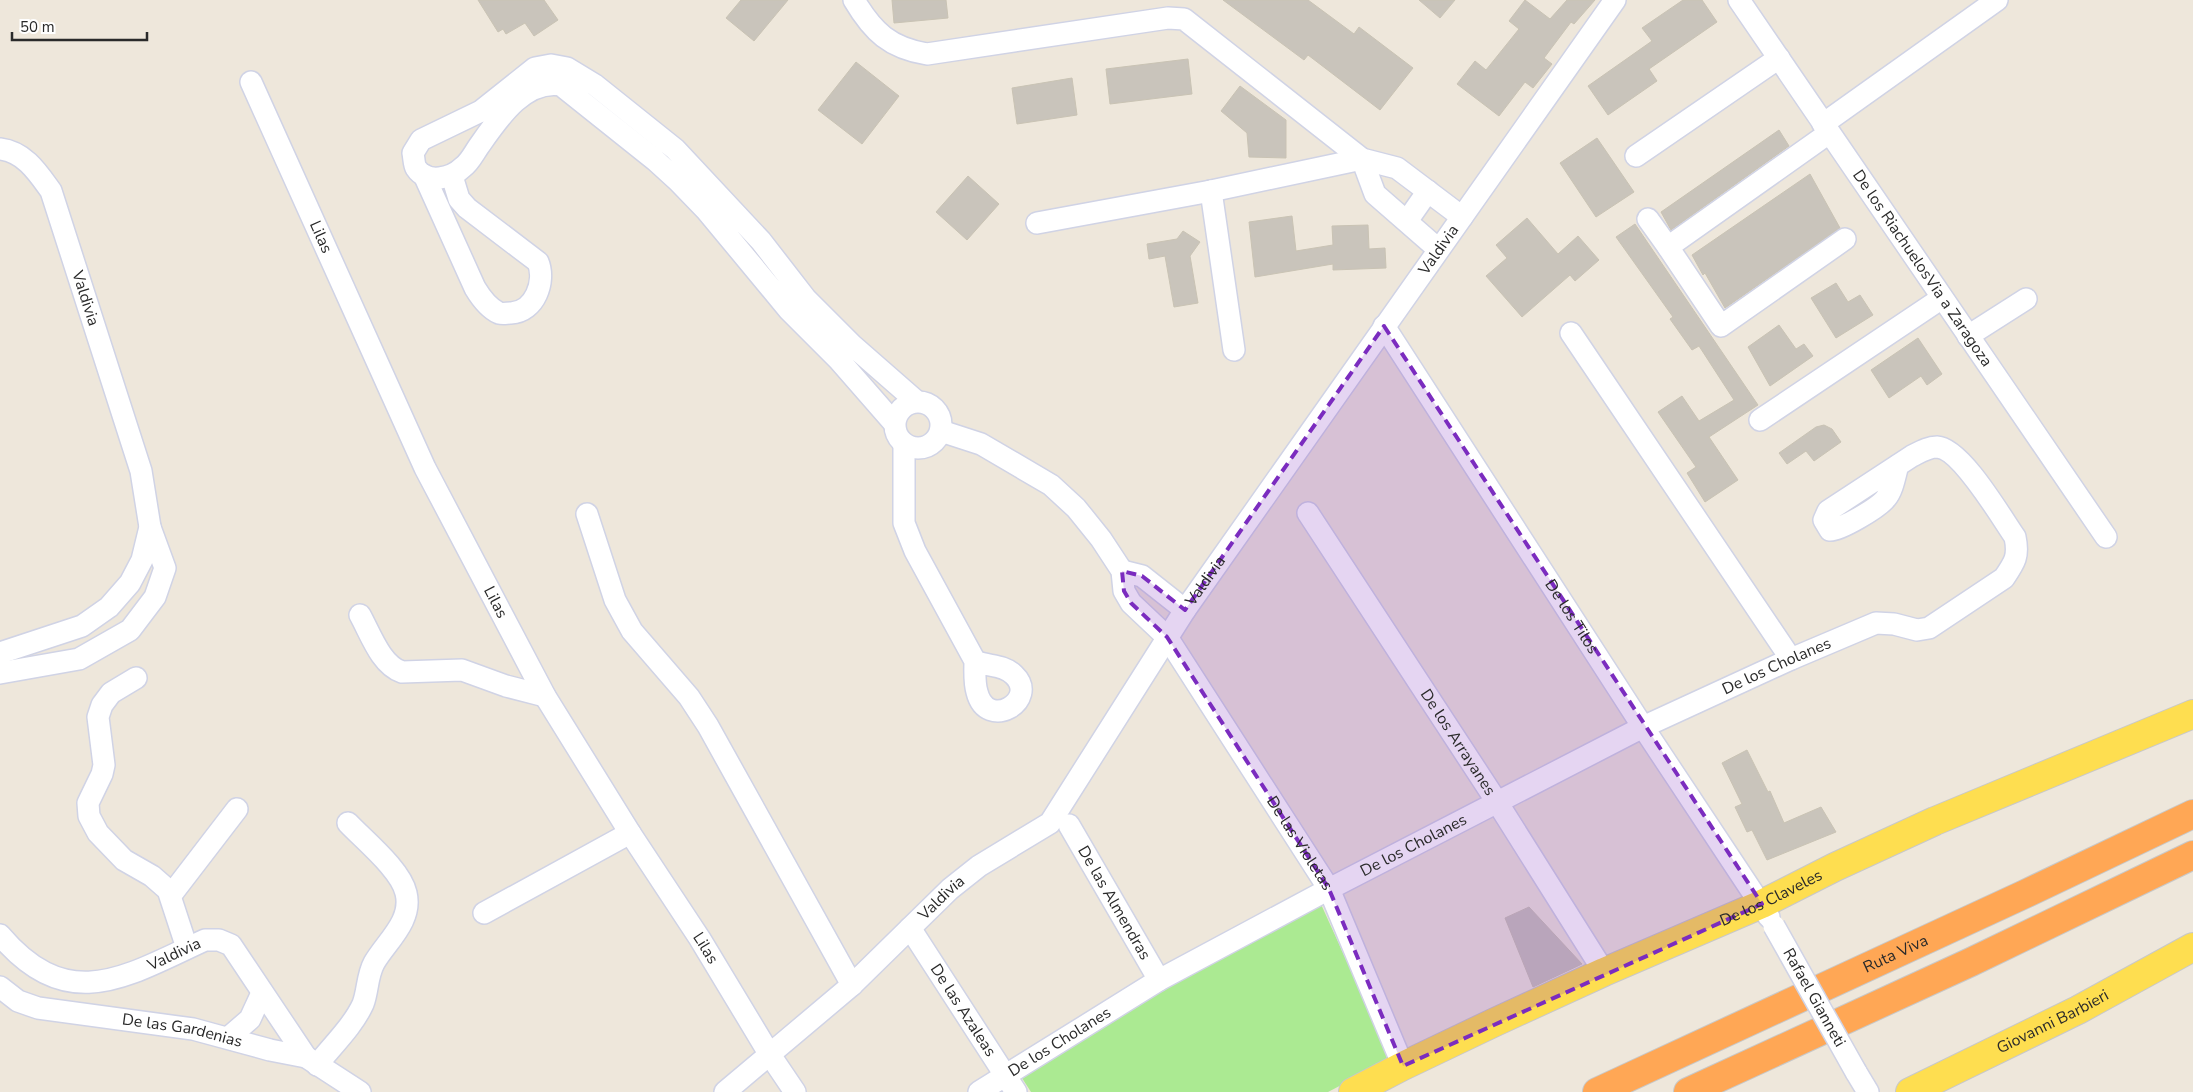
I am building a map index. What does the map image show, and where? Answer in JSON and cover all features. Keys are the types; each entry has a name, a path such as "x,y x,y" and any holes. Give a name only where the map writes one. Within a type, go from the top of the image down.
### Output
{"highway":[{"name":"Ruta Viva","path":"1597,1092 2034,890 2193,814"},
{"path":"1688,1092 1971,962 2193,855"}],"main road":[{"name":"De los Claveles","path":"1353,1092 1403,1066 1604,972 1768,915 1835,867 1935,822 2193,714"},
{"name":"Giovanni Barbieri","path":"1910,1092 2078,1010 2193,947"}],"street":[{"path":"854,0 867,22 893,45 908,51 927,54 1179,18 1189,22 1362,159 1397,168 1462,217"},
{"name":"Valdivia","path":"725,1092 852,985 950,889 978,866 1050,823 1185,610 1615,0"},
{"name":"De los RiachuelosVia a Zaragoza","path":"1739,0 2106,538"},
{"path":"1668,247 1997,0"},
{"path":"1636,156 1779,58"},
{"path":"452,176 459,199 466,208 538,262 542,271 540,288 530,305 516,313 501,314 484,302 474,288 424,176 415,168 413,153 421,140 481,111 535,68 551,65 567,68 596,85 675,149 762,242 806,299 852,345 916,402"},
{"name":"Lilas","path":"251,82 425,468 545,696 795,1092"},
{"path":"424,176 437,179 452,176 465,166 510,107 521,96 548,83 561,85 655,160 678,181 707,211 789,310 864,387 894,423"},
{"name":"Valdivia","path":"0,149 32,163 50,191 142,471 150,527"},
{"path":"1037,223 1211,191 1362,159"},
{"path":"1362,159 1375,194 1438,249"},
{"path":"1211,191 1234,350"},
{"path":"1407,221 1428,191"},
{"path":"1648,219 1721,326 1845,239"},
{"path":"1760,420 1942,298"},
{"path":"1968,336 2026,298"},
{"name":"De los Tilos","path":"1384,326 1643,727 1768,915"},
{"path":"1571,333 1791,659"},
{"path":"916,402 927,403 936,410 941,419 941,431 933,444 919,449 904,445 895,434 894,423 898,413 906,405 916,402"},
{"path":"941,431 981,444 1051,485 1076,508 1101,539 1122,571 1142,576 1185,610"},
{"path":"904,445 904,523 915,551 975,661"},
{"name":"De los Cholanes","path":"979,1092 1011,1083 1159,980 1329,889 1643,727 1791,659 1876,623 1885,622 1917,630 1930,628 2004,578 2018,552 2015,537 1962,461 1950,451 1938,447 1924,449 1898,465"},
{"path":"587,514 615,600 632,631 689,697 708,726 852,985"},
{"name":"De los Arrayanes","path":"1308,514 1497,802 1604,972"},
{"path":"0,653 82,626 109,606 130,583 142,560 150,527"},
{"path":"0,673 79,659 130,630 155,597 165,568 150,527"},
{"name":"De las Violetas","path":"1122,571 1124,591 1131,603 1167,637 1329,889 1403,1066"},
{"path":"360,615 390,667 397,671 462,670 506,686 545,696"},
{"path":"136,678 111,693 102,705 98,717 104,765 102,774 88,803 89,816 98,833 124,860 152,876 171,895 187,948"},
{"path":"171,895 237,809"},
{"path":"312,1061 360,1009 373,964 400,927 407,908 407,895 404,886 395,872 348,823"},
{"name":"De las Almendras","path":"1069,826 1159,980"},
{"path":"484,913 630,833"},
{"name":"Rafael Gianneti","path":"1768,915 1868,1092"},
{"name":"De las Azaleas","path":"910,928 1011,1083"},
{"name":"Valdivia","path":"0,935 10,947 38,970 60,980 88,984 129,975 205,940 219,940 231,945 262,993 312,1061"},
{"name":"De las Gardenias","path":"0,987 18,1001 38,1008 193,1029 312,1061 360,1092"},
{"path":"228,1038 250,1019 262,993"}],"highlighted area":[{"path":"1384,326 1762,904 1403,1066 1329,889 1167,637 1131,603 1124,591 1122,571 1142,576 1185,610"}],"green space":[{"path":"1320,902 1391,1059 1328,1092 1031,1092 1022,1078 1164,987"}],"building":[{"path":"478,0 544,0 558,20 534,36 525,23 506,34 503,29 498,32"},
{"path":"741,0 788,0 754,41 726,18"},
{"path":"892,0 946,0 948,18 894,23"},
{"path":"1223,0 1308,0 1354,34 1359,27 1413,68 1380,110 1308,55 1304,60"},
{"path":"1419,0 1455,0 1440,18"},
{"path":"1525,0 1550,19 1567,0 1595,0 1574,24 1571,22 1544,58 1552,64 1533,88 1525,82 1499,116 1457,84 1475,61 1486,70 1519,29 1509,21"},
{"path":"1683,0 1702,0 1717,22 1649,69 1657,81 1608,115 1588,86 1652,41 1642,28"},
{"path":"1188,59 1192,94 1110,104 1106,69"},
{"path":"856,62 899,96 862,144 818,110"},
{"path":"1072,78 1077,115 1017,124 1012,88"},
{"path":"1240,86 1286,120 1286,158 1249,157 1247,133 1221,111"},
{"path":"1779,130 1789,146 1671,230 1661,212"},
{"path":"1597,138 1634,192 1596,217 1560,163"},
{"path":"1810,174 1840,228 1725,308 1705,273 1703,275 1692,255"},
{"path":"968,176 999,204 967,240 936,212"},
{"path":"1292,216 1296,251 1333,245 1332,226 1368,225 1369,249 1385,248 1386,268 1333,270 1333,264 1255,277 1249,222"},
{"path":"1527,218 1558,254 1578,236 1599,260 1575,281 1570,275 1522,317 1486,276 1507,258 1496,245"},
{"path":"1635,224 1758,405 1709,437 1738,480 1705,502 1687,473 1696,467 1658,412 1682,396 1699,421 1734,400 1699,346 1692,350 1670,319 1673,317 1616,237"},
{"path":"1183,231 1200,242 1190,256 1198,303 1174,307 1165,256 1149,259 1147,244 1177,239"},
{"path":"1836,283 1848,302 1860,295 1873,315 1836,338 1811,298"},
{"path":"1779,325 1796,349 1804,344 1813,356 1770,386 1748,347"},
{"path":"1918,338 1942,374 1927,385 1921,376 1889,398 1871,370"},
{"path":"1824,425 1832,429 1841,442 1814,461 1806,451 1787,464 1779,453 1816,427"},
{"path":"1747,750 1768,792 1770,791 1784,823 1821,807 1836,832 1767,860 1752,830 1747,832 1735,807 1742,804 1722,763"},
{"path":"1529,907 1582,964 1533,987 1505,918"}]}
